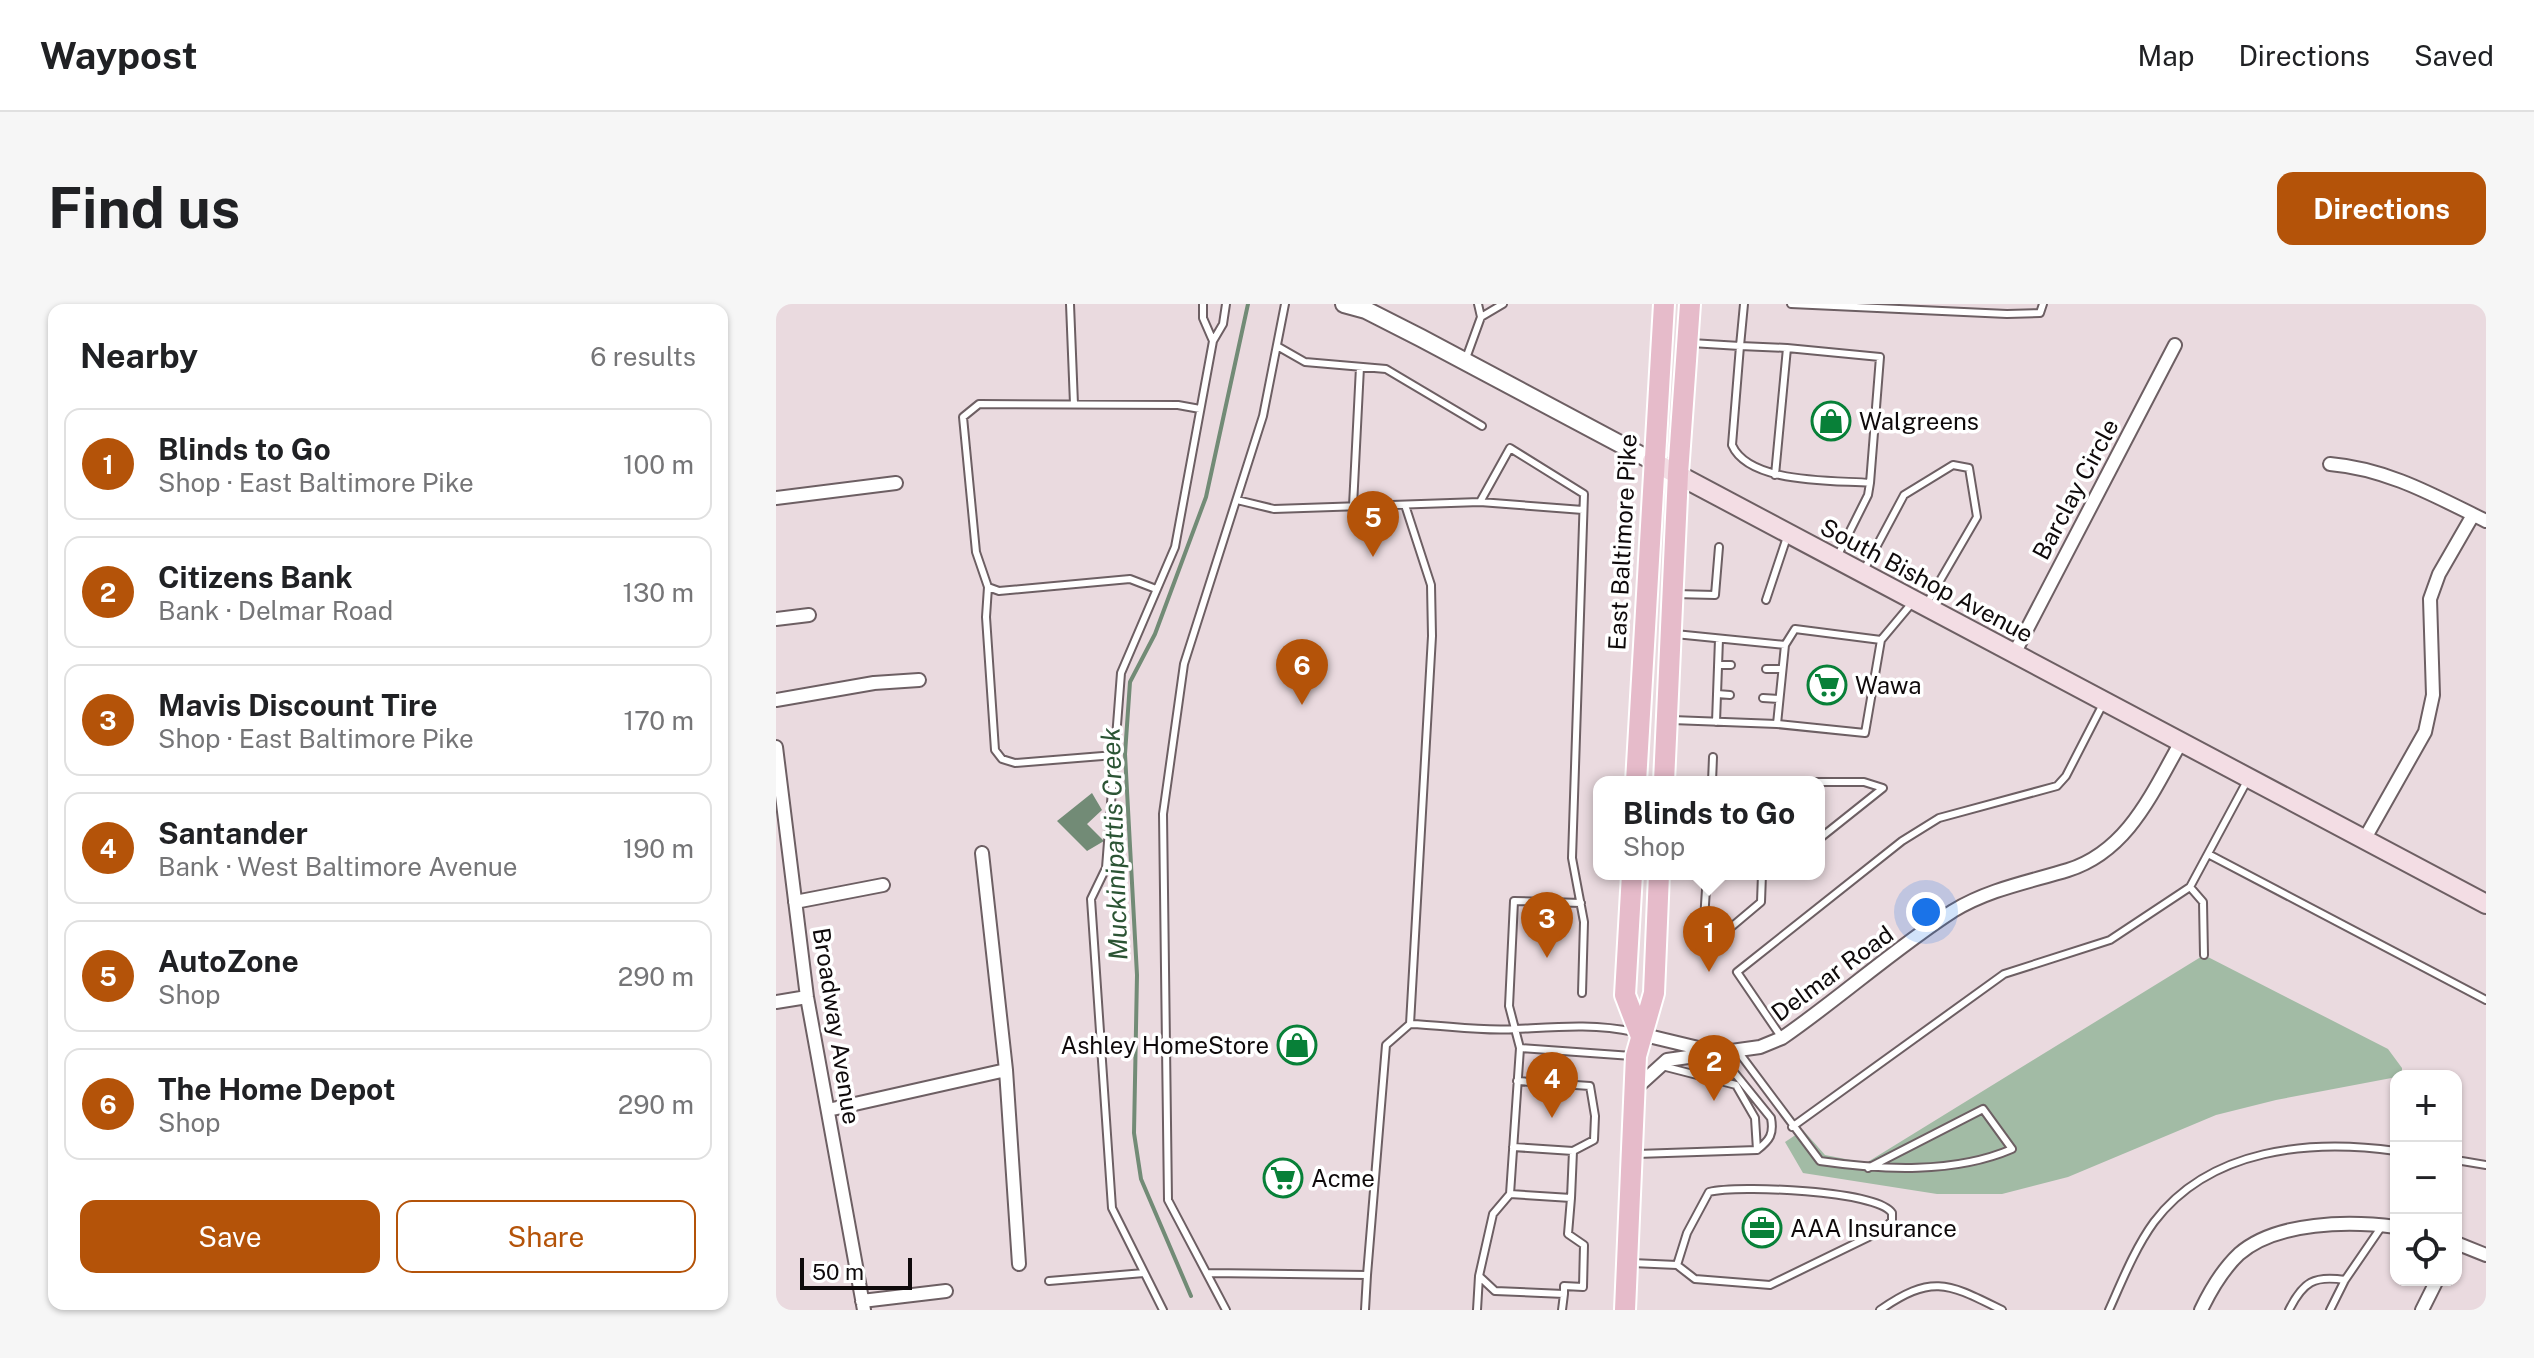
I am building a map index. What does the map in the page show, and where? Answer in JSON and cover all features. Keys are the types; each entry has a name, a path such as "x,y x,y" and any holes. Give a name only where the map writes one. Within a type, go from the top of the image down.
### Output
{"main road":[{"name":"East Baltimore Pike","path":"1636,776 1652,461 1664,304"},
{"path":"1664,776 1678,474 1690,304"},
{"name":"South Bishop Avenue","path":"1652,461 2486,904"},
{"path":"1632,880 1625,995 1640,1034"},
{"path":"1625,1310 1636,1056 1654,993 1659,880"}],"street":[{"name":"South Bishop Avenue","path":"1344,304 1366,310 1652,461"},
{"name":"Barclay Circle","path":"2014,654 2175,345"},
{"path":"2330,464 2361,466 2390,474 2486,521"},
{"path":"776,498 896,483"},
{"path":"2364,840 2425,732 2433,695 2430,599 2439,574 2473,515"},
{"path":"776,619 809,615"},
{"path":"776,700 874,683 919,680"},
{"name":"Delmar Road","path":"1635,1089 1660,1065 1682,1056 1760,1047 1782,1038 1954,911 2002,889 2083,865 2104,852 2136,820 2181,742"},
{"name":"Broadway Avenue","path":"776,747 807,997 863,1305"},
{"path":"982,853 1006,1070 1019,1264"},
{"path":"795,902 883,885"},
{"path":"776,1002 807,997"},
{"name":"Delmar Road","path":"1640,1034 1718,1052"},
{"path":"828,1110 1006,1070"},
{"path":"2201,1310 2226,1268 2254,1244 2279,1234 2316,1227 2390,1227"},
{"path":"2462,1245 2486,1255"},
{"path":"2422,1310 2434,1286"},
{"path":"863,1305 946,1291"}],"lane":[{"path":"1070,304 1074,404"},
{"path":"1203,304 1203,318 1213,341"},
{"path":"1163,1310 1112,1208 1091,899 1106,868 1121,673 1175,547 1213,341 1223,324 1226,304"},
{"path":"1226,1310 1168,1200 1163,814 1184,664 1263,416 1285,304"},
{"path":"1465,361 1481,317 1478,304"},
{"path":"1481,317 1503,304"},
{"path":"1744,304 1732,445 1745,461 1775,475 1870,483"},
{"path":"1791,304 2040,313 2043,304"},
{"path":"1688,343 1880,357 1868,495 1836,559"},
{"path":"1277,346 1305,362 1386,369 1482,426"},
{"path":"1775,475 1787,348"},
{"path":"1353,506 1360,367"},
{"path":"1115,755 1015,763 1002,759 995,750 986,617 988,587 976,552 963,417 979,404 1178,405 1200,409"},
{"path":"1480,502 1510,448 1584,494 1572,858 1584,922 1582,993"},
{"path":"1666,720 1777,724 1865,733 1881,640 1920,603 1977,517 1974,481 1967,466 1953,465 1904,495 1863,573"},
{"path":"1237,500 1274,509 1480,502 1583,510"},
{"path":"1405,505 1431,585 1432,636 1410,1024"},
{"path":"1766,600 1788,533"},
{"path":"1672,594 1715,595 1719,547"},
{"path":"988,587 999,591 1130,579 1156,589"},
{"path":"1777,724 1785,645 1795,629 1881,640"},
{"path":"1670,634 1785,645"},
{"path":"1716,722 1719,639"},
{"path":"1718,665 1731,665"},
{"path":"1766,669 1782,669"},
{"path":"1717,694 1730,695"},
{"path":"1763,698 1779,699"},
{"path":"1782,1038 1737,972 1902,841 1939,818 2057,786 2066,776 2105,702"},
{"path":"1712,776 1713,757"},
{"path":"1792,1127 2004,974 2110,940 2190,887 2249,778"},
{"path":"1825,782 1864,782 1883,788 1825,834"},
{"path":"2210,855 2486,1000"},
{"path":"1707,880 1704,920 1710,932 1723,934 1761,902 1762,880"},
{"path":"2190,887 2203,902 2204,955"},
{"path":"1477,1310 1479,1276 1493,1214 1510,1194 1520,1048 1518,1030 1509,1006 1514,901 1581,903"},
{"path":"1365,1310 1386,1045 1410,1024 1518,1030 1540,1025 1610,1027 1640,1034"},
{"path":"1520,1048 1636,1056"},
{"path":"1737,1050 1820,1161 1868,1168 1982,1162 2012,1149 1983,1109 1868,1168"},
{"path":"1633,1154 1757,1150 1768,1142 1773,1130 1771,1118 1718,1052"},
{"path":"1660,1065 1736,1085 1755,1118 1757,1150"},
{"path":"1513,1147 1573,1151 1594,1140 1595,1116 1590,1086 1517,1081"},
{"path":"2109,1310 2154,1222 2192,1183 2224,1164 2296,1149 2361,1146 2390,1150"},
{"path":"1562,1310 1564,1286 1583,1287 1585,1271 1584,1245 1568,1234 1573,1151"},
{"path":"2462,1161 2486,1165"},
{"path":"1628,1263 1677,1265 1695,1279 1770,1285 1881,1231 1892,1221 1892,1213 1881,1202 1808,1192 1725,1188 1709,1192 1687,1233 1677,1265"},
{"path":"1510,1194 1571,1198"},
{"path":"2330,1310 2345,1280 2382,1226"},
{"path":"1049,1281 1144,1273"},
{"path":"1207,1273 1367,1275"},
{"path":"1479,1276 1495,1291 1564,1294"},
{"path":"2289,1310 2305,1283 2318,1277 2345,1280"},
{"path":"1880,1310 1920,1290 1946,1284 2002,1310"}],"shaded area":[{"path":"1092,793 1102,810 1087,824 1104,841 1087,851 1057,821"},
{"path":"2204,955 2388,1049 2402,1068 2390,1070 2390,1078 2216,1115 2068,1177 2002,1194 1937,1194 1803,1173 1785,1142 1803,1130 1825,1155 1866,1163"}],"waterway":[{"name":"Muckinipattis Creek","path":"1191,1296 1141,1179 1134,1133 1137,975 1125,754 1130,682 1155,634 1206,497 1248,304"}],"place":[{"name":"Walgreens","path":"1831,421"},
{"name":"AutoZone","path":"1373,557"},
{"name":"Wawa","path":"1827,685"},
{"name":"The Home Depot","path":"1302,705"},
{"name":"Mavis Discount Tire","path":"1547,958"},
{"name":"Blinds to Go","path":"1709,972"},
{"name":"Ashley HomeStore","path":"1297,1045"},
{"name":"Citizens Bank","path":"1714,1101"},
{"name":"Santander","path":"1552,1118"},
{"name":"Acme","path":"1283,1178"},
{"name":"AAA Insurance","path":"1762,1228"}]}
